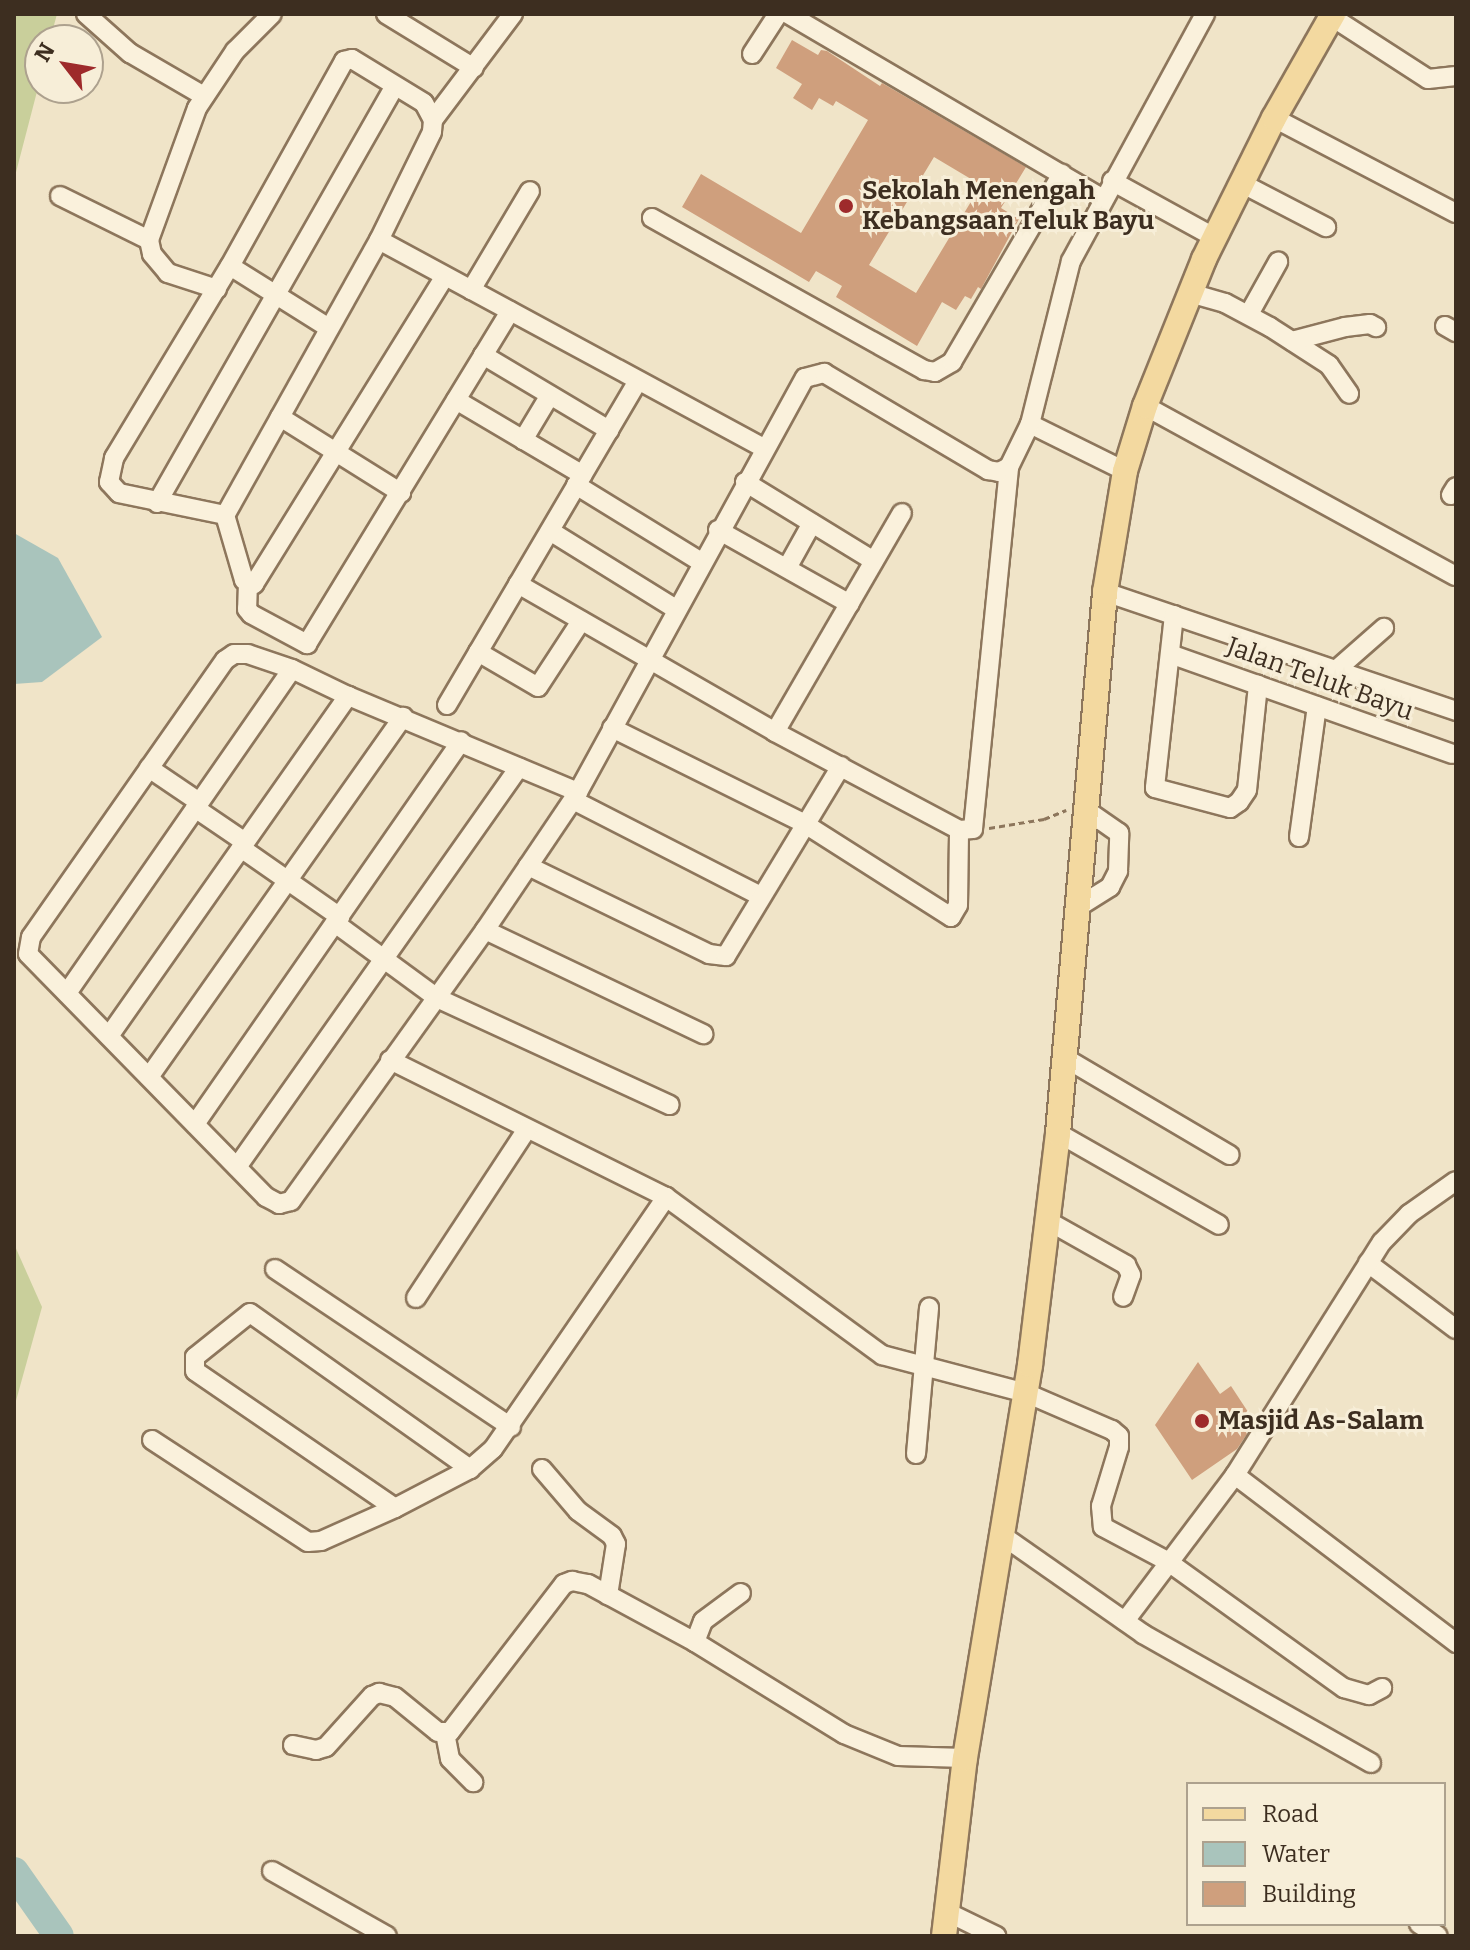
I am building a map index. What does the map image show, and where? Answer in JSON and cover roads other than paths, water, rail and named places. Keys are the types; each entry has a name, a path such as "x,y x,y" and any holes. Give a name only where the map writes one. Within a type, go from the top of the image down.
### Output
{"main road":[{"path":"946,1924 965,1758 1026,1393 1048,1221 1105,592 1125,471 1145,406 1214,237 1274,118 1332,15"}],"street":[{"path":"86,14 130,53 204,96"},
{"path":"217,289 168,273 152,254 149,240 187,131 204,96 235,51 272,14"},
{"path":"386,14 474,68"},
{"path":"433,120 513,14"},
{"path":"752,54 778,14"},
{"path":"788,14 1103,199"},
{"path":"518,584 775,732 959,830 973,829 1009,467 1030,424 1063,283 1112,181 1205,14"},
{"path":"1332,15 1428,79 1456,76"},
{"path":"225,515 119,493 109,482 108,471 217,289 344,61 361,61 424,103 433,120 432,132 379,240 225,515 248,583 247,609 307,644 510,311"},
{"path":"157,503 395,86"},
{"path":"1274,118 1456,213"},
{"path":"652,218 924,370 935,372 952,362 1062,174"},
{"path":"1112,181 1214,237"},
{"path":"1241,183 1326,227"},
{"path":"471,290 530,191"},
{"path":"60,196 149,240"},
{"path":"379,240 763,448"},
{"path":"1249,314 1278,262"},
{"path":"230,266 329,328"},
{"path":"248,583 254,584 259,579 444,277"},
{"path":"1190,293 1249,314 1292,341 1329,365 1349,394"},
{"path":"1292,341 1345,327 1370,324 1376,327"},
{"path":"483,355 609,430"},
{"path":"761,896 575,796 519,767 348,696 292,669 242,653 225,660 31,937 28,954 266,1197 279,1204 291,1201 485,930 575,796 763,448 805,378 824,373 988,470 999,472 1009,467"},
{"path":"447,705 638,381"},
{"path":"523,440 550,395"},
{"path":"456,400 523,440 701,562"},
{"path":"1145,406 1456,576"},
{"path":"280,417 401,493"},
{"path":"1030,424 1125,471"},
{"path":"745,482 874,561"},
{"path":"775,732 902,513"},
{"path":"787,568 812,523"},
{"path":"718,530 850,604"},
{"path":"550,531 676,609"},
{"path":"1105,592 1456,711"},
{"path":"1174,615 1155,788 1230,808 1239,802 1247,790 1258,685"},
{"path":"478,652 538,687 581,621"},
{"path":"1336,670 1384,628"},
{"name":"Jalan Teluk Bayu","path":"1170,654 1452,754"},
{"path":"67,993 292,669"},
{"path":"109,1036 348,696"},
{"path":"1299,837 1317,706"},
{"path":"149,1077 403,717"},
{"path":"612,728 805,824 951,917 958,905 959,830"},
{"path":"195,1124 461,741"},
{"path":"528,866 718,957 731,951 841,766"},
{"path":"237,1167 519,767"},
{"path":"149,768 384,960 437,998 670,1105"},
{"path":"1078,907 1110,887 1118,871 1119,833 1087,804"},
{"path":"485,930 703,1034"},
{"path":"1065,1058 1230,1155"},
{"path":"390,1060 666,1197 866,1347 922,1367 1026,1393 1097,1421 1119,1436 1119,1447 1101,1506 1103,1527 1167,1561 1344,1688 1369,1695 1382,1688"},
{"path":"416,1298 527,1129"},
{"path":"1058,1133 1219,1225"},
{"path":"1125,1621 1167,1561 1235,1475 1382,1242 1409,1214 1456,1181"},
{"path":"152,1440 308,1542 321,1541 395,1508 470,1469 493,1449 666,1197"},
{"path":"1048,1221 1126,1265 1131,1275 1123,1297"},
{"path":"1368,1263 1456,1329"},
{"path":"275,1269 511,1427"},
{"path":"916,1454 929,1308"},
{"path":"395,1508 195,1371 195,1357 250,1313 470,1469"},
{"path":"542,1469 578,1511 612,1536 616,1544 608,1595"},
{"path":"1235,1475 1456,1643"},
{"path":"1003,1536 1125,1621 1371,1763"},
{"path":"293,1745 306,1750 326,1747 372,1696 379,1693 395,1697 438,1732 455,1729 564,1584 580,1581 695,1642 844,1734 872,1747 898,1756 965,1758"},
{"path":"695,1642 703,1621 741,1593"},
{"path":"445,1733 450,1759 473,1782"},
{"path":"272,1871 387,1936"},
{"path":"946,1924 996,1936"}],"water":[{"path":"14,533 58,558 102,637 42,682 14,684"}],"waterway":[{"path":"14,1872 59,1936"}],"place":[{"name":"Sekolah Menengah Kebangsaan Teluk Bayu","path":"846,206"},
{"name":"Masjid As-Salam","path":"1202,1421"}]}
